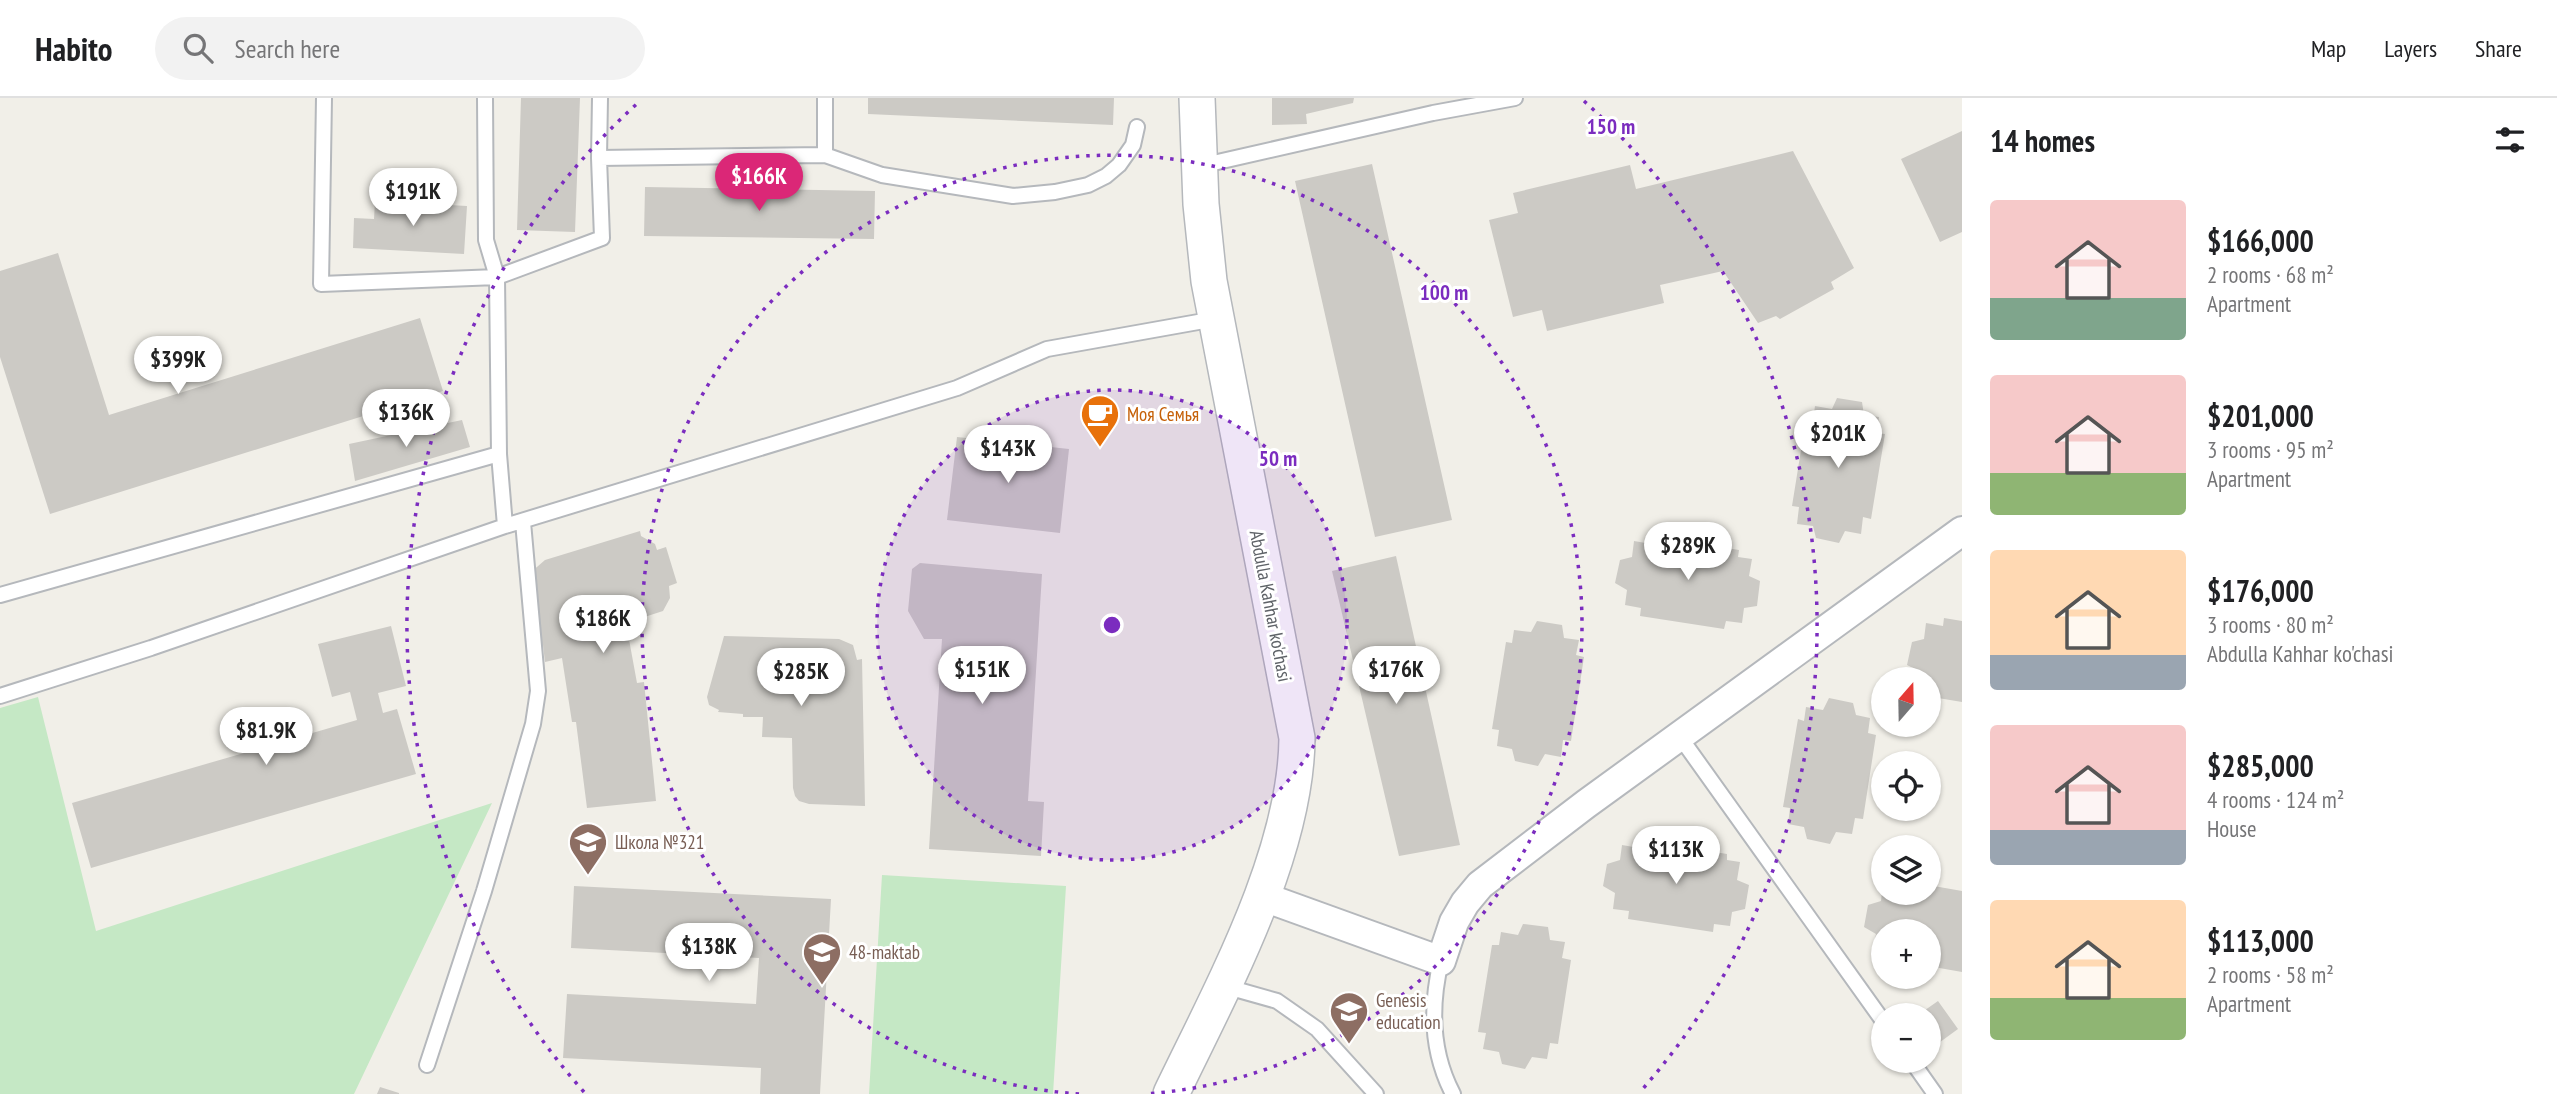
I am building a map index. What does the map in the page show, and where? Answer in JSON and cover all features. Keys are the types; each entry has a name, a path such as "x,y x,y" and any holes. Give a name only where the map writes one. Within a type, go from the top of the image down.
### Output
{"street":[{"name":"Abdulla Kahhar ko'chasi","path":"1171,1094 1223,986 1261,896 1294,792 1297,738 1214,320 1198,166 1197,98"},
{"path":"1261,896 1441,961 1454,922 1465,903 1480,886 1586,804 1962,531"}],"lane":[{"path":"324,98 321,284 497,277 601,238 600,98"},
{"path":"485,98 486,240 497,277 499,454 505,526"},
{"path":"825,98 825,155"},
{"path":"1198,166 1433,113 1515,98"},
{"path":"599,158 825,155 882,175 1013,196 1055,192 1087,185 1106,176 1119,165 1133,145 1137,127"},
{"path":"0,696 151,648 505,526 957,388 1047,349 1214,320"},
{"path":"0,595 499,454"},
{"path":"427,1065 484,891 533,724 538,691 523,522"},
{"path":"1680,737 1871,1004"},
{"path":"1441,961 1435,986 1433,1031 1443,1074 1453,1094"},
{"path":"1223,986 1277,1001 1317,1029 1376,1094"},
{"path":"1920,1073 1935,1094"}],"green space":[{"path":"38,697 96,931 492,803 354,1094 0,1094 0,708"},
{"path":"882,875 1066,886 1053,1094 869,1094"}],"building":[{"path":"521,98 580,98 575,232 517,230"},
{"path":"868,98 1114,98 1113,125 868,114"},
{"path":"1272,98 1354,98 1353,103 1306,114 1307,124 1272,125"},
{"path":"1962,131 1962,232 1940,242 1901,159"},
{"path":"1793,151 1854,268 1831,282 1834,289 1780,319 1776,316 1758,323 1723,271 1660,285 1664,303 1547,331 1542,310 1513,317 1489,220 1518,213 1513,193 1630,165 1636,189"},
{"path":"1372,164 1452,520 1375,537 1295,181"},
{"path":"645,187 875,191 874,239 644,236"},
{"path":"375,201 467,206 464,254 353,248 354,218 374,219"},
{"path":"58,253 109,415 420,318 443,391 50,514 0,357 0,271"},
{"path":"1837,398 1862,402 1864,415 1879,417 1877,433 1885,434 1871,519 1863,517 1861,534 1845,531 1839,543 1816,538 1813,526 1797,524 1799,507 1792,506 1806,419 1813,420 1815,406 1832,409"},
{"path":"462,420 470,447 355,481 349,444"},
{"path":"957,437 1069,449 1060,533 947,520"},
{"path":"640,531 641,536 655,544 657,550 666,547 677,583 669,586 670,598 663,611 626,623 637,683 644,682 656,801 587,808 576,722 572,722 562,658 545,662 543,645 536,646 521,595 523,584 530,573 545,560"},
{"path":"1652,536 1739,550 1738,557 1752,559 1749,576 1760,581 1757,606 1744,608 1742,623 1726,621 1724,629 1640,616 1641,608 1625,605 1627,590 1615,583 1620,560 1632,557 1634,541 1651,544"},
{"path":"1396,556 1460,845 1399,856 1332,571"},
{"path":"920,563 1042,574 1028,801 1044,802 1041,856 929,849 942,639 924,639 908,611 912,569"},
{"path":"1944,618 1962,621 1962,702 1941,698 1941,667 1907,665 1912,642 1924,639 1926,623 1943,626"},
{"path":"1537,621 1562,625 1564,638 1579,640 1576,655 1584,657 1571,741 1563,740 1561,757 1545,754 1538,766 1515,761 1512,749 1497,746 1499,730 1492,729 1506,642 1512,643 1514,630 1531,632"},
{"path":"391,626 406,686 378,693 383,713 397,709 416,774 91,868 72,803 357,720 350,692 332,697 318,644"},
{"path":"724,636 839,639 853,645 857,660 862,659 865,806 809,804 799,801 793,788 792,738 762,737 763,717 743,717 743,714 718,712 719,710 709,705 707,697"},
{"path":"1829,698 1853,703 1856,715 1870,718 1868,733 1871,737 1876,737 1874,751 1871,751 1863,819 1855,818 1852,834 1836,832 1830,844 1807,839 1804,827 1788,824 1790,808 1783,807 1798,719 1804,721 1806,707 1823,710"},
{"path":"1640,840 1727,854 1727,860 1740,862 1737,880 1749,885 1745,909 1732,912 1730,926 1714,924 1713,932 1628,919 1629,911 1613,909 1615,893 1603,886 1607,864 1620,860 1622,845 1639,848"},
{"path":"574,886 831,899 820,1094 760,1094 761,1068 563,1058 567,994 756,1004 759,958 571,948"},
{"path":"1941,887 1962,891 1962,972 1941,968 1941,919 1871,919 1871,931 1864,927 1868,905 1941,905"},
{"path":"1523,924 1548,927 1550,940 1565,942 1562,958 1571,960 1558,1044 1550,1043 1547,1059 1532,1057 1525,1069 1502,1064 1499,1052 1483,1049 1486,1033 1478,1032 1492,945 1499,945 1501,932 1518,935"},
{"path":"1941,1005 1958,1029 1941,1041"},
{"path":"380,1087 399,1093 399,1094 377,1094"}],"place":[{"name":"Моя Семья","path":"1100,448"},
{"name":"Школа №321","path":"588,876"},
{"name":"48-maktab","path":"822,986"},
{"name":"Genesis education","path":"1349,1045"}]}
